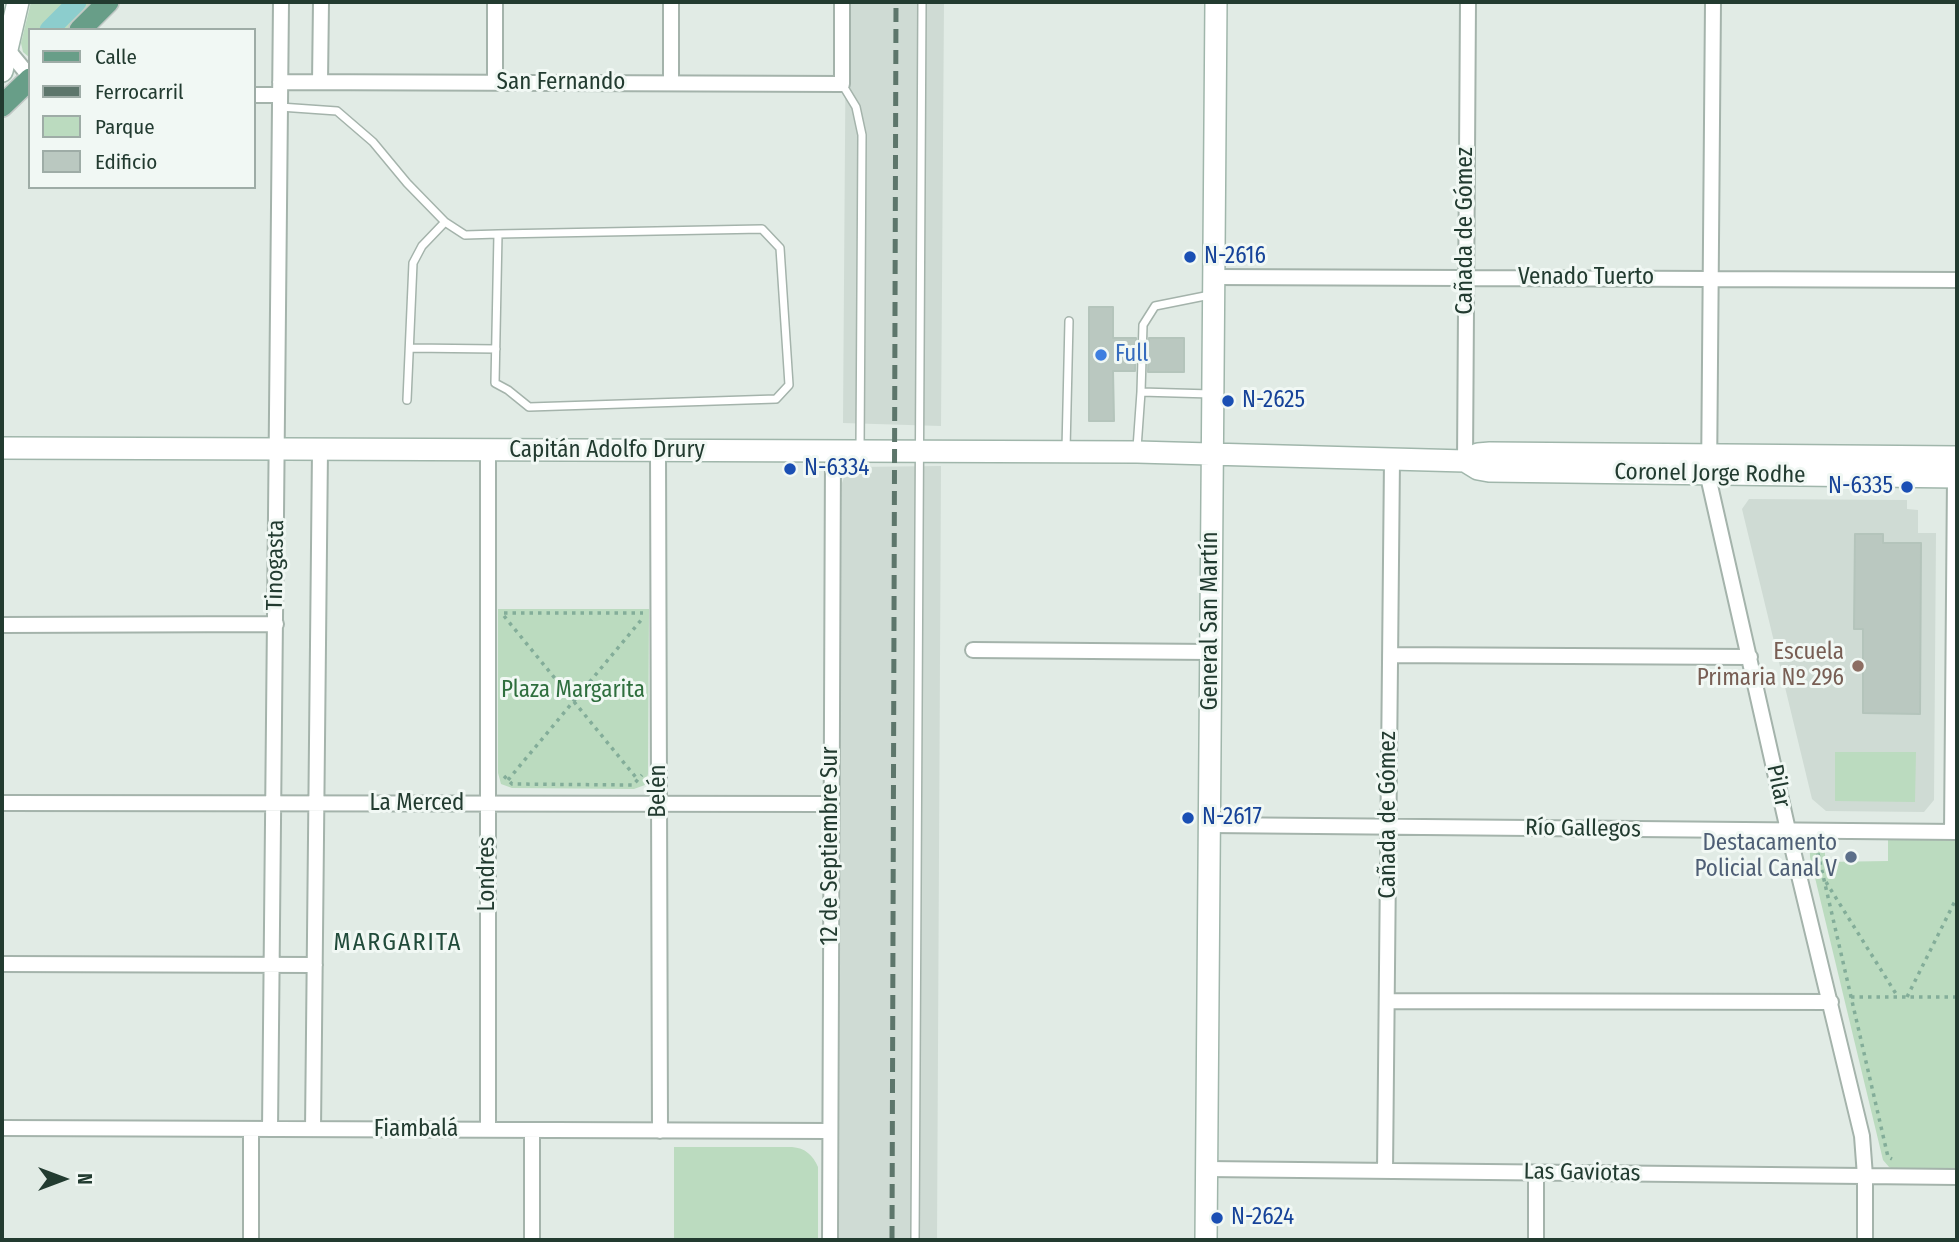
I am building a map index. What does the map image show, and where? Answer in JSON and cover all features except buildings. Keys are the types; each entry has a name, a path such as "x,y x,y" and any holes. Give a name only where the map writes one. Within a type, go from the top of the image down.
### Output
{"main road":[{"path":"2,71 18,2"},
{"path":"82,28 108,2"},
{"name":"General San Martín","path":"1206,1240 1216,2"},
{"path":"2,106 28,80"},
{"name":"Capitán Adolfo Drury","path":"2,448 1137,452 1213,455"},
{"name":"Coronel Jorge Rodhe","path":"1213,455 1465,461 1478,454 1490,453 1709,464 1957,470"}],"street":[{"name":"Tinogasta","path":"270,1129 281,2"},
{"path":"320,2 320,82"},
{"path":"495,2 495,82"},
{"path":"671,2 671,83"},
{"path":"842,2 842,83"},
{"name":"Cañada de Gómez","path":"1465,461 1468,2"},
{"name":"Pilar","path":"1713,2 1709,464 1711,490 1788,830 1862,1136 1866,1176 1865,1240"},
{"path":"7,49 28,75"},
{"name":"San Fernando","path":"256,95 280,94 320,82 842,83"},
{"name":"Venado Tuerto","path":"1214,286 1466,278 1957,280"},
{"name":"Tinogasta","path":"313,1129 320,450"},
{"name":"Londres","path":"488,450 488,1130"},
{"name":"Belén","path":"658,452 660,1131"},
{"name":"12 de Septiembre Sur","path":"830,1240 833,452"},
{"name":"Cañada de Gómez","path":"1385,1171 1392,459"},
{"path":"1955,832 1957,470"},
{"path":"2,625 276,624"},
{"path":"973,650 1211,652"},
{"path":"1390,654 1750,657"},
{"name":"La Merced","path":"2,803 831,804"},
{"name":"Río Gallegos","path":"1210,825 1955,832"},
{"path":"2,964 315,965"},
{"path":"1387,1001 1831,1002"},
{"name":"Fiambalá","path":"2,1128 830,1131"},
{"path":"251,1129 251,1240"},
{"path":"532,1130 532,1240"},
{"name":"Las Gaviotas","path":"1206,1169 1957,1177"},
{"path":"1536,1173 1536,1240"}],"lane":[{"path":"915,1240 922,2"},
{"path":"842,83 856,107 862,135 860,452"},
{"path":"280,94 337,111 373,142 407,183 445,222 465,235 498,234 762,229 780,248 789,385 776,399 529,407 495,383 498,234"},
{"path":"407,400 413,263 422,246 445,222"},
{"path":"1137,452 1142,392 1143,325 1155,306 1214,286"},
{"path":"1066,452 1069,321"},
{"path":"410,348 496,349"},
{"path":"1142,392 1213,394"}],"path":[{"path":"504,613 643,613"},
{"path":"504,613 504,630"},
{"path":"504,613 638,780"},
{"path":"643,613 643,631"},
{"path":"642,764 642,777 633,785 512,784 506,778 573,701 643,613"},
{"path":"1825,844 1816,844 1823,877 1888,1157 1896,1162"},
{"path":"1823,877 1898,997"},
{"path":"1907,997 1957,897"},
{"path":"1851,997 1957,997"}],"shaded area":[{"path":"846,2 944,2 941,426 843,423"},
{"path":"941,466 937,1240 839,1240 842,483 846,472 856,467"},
{"name":"Escuela Primaria Nº 296","path":"1749,499 1907,500 1907,509 1918,510 1918,533 1936,533 1934,800 1924,812 1826,811 1812,799 1742,509"}],"green space":[{"path":"31,2 97,2 71,28 28,28 28,56 23,52 21,43"},
{"name":"Plaza Margarita","path":"498,609 649,609 648,774 645,785 634,789 512,788 501,784 498,773"},
{"path":"1835,752 1916,752 1915,802 1835,801"},
{"path":"1825,840 1825,862 1888,861 1888,840 1957,840 1957,1170 1893,1169 1883,1160 1810,857 1813,844"},
{"path":"674,1147 792,1147 805,1151 818,1167 818,1240 674,1240"}],"waterway":[{"path":"51,28 77,2"}],"railway":[{"path":"892,1240 896,2"}],"place":[{"name":"N-2616","path":"1190,257"},
{"name":"Full","path":"1101,355"},
{"name":"N-2625","path":"1228,401"},
{"name":"N-6334","path":"790,469"},
{"name":"N-6335","path":"1907,487"},
{"name":"Escuela Primaria Nº 296","path":"1858,666"},
{"name":"N-2617","path":"1188,818"},
{"name":"Destacamento Policial Canal V","path":"1851,857"},
{"name":"N-2624","path":"1217,1218"}],"district":[{"name":"MARGARITA","path":"398,943"}]}
